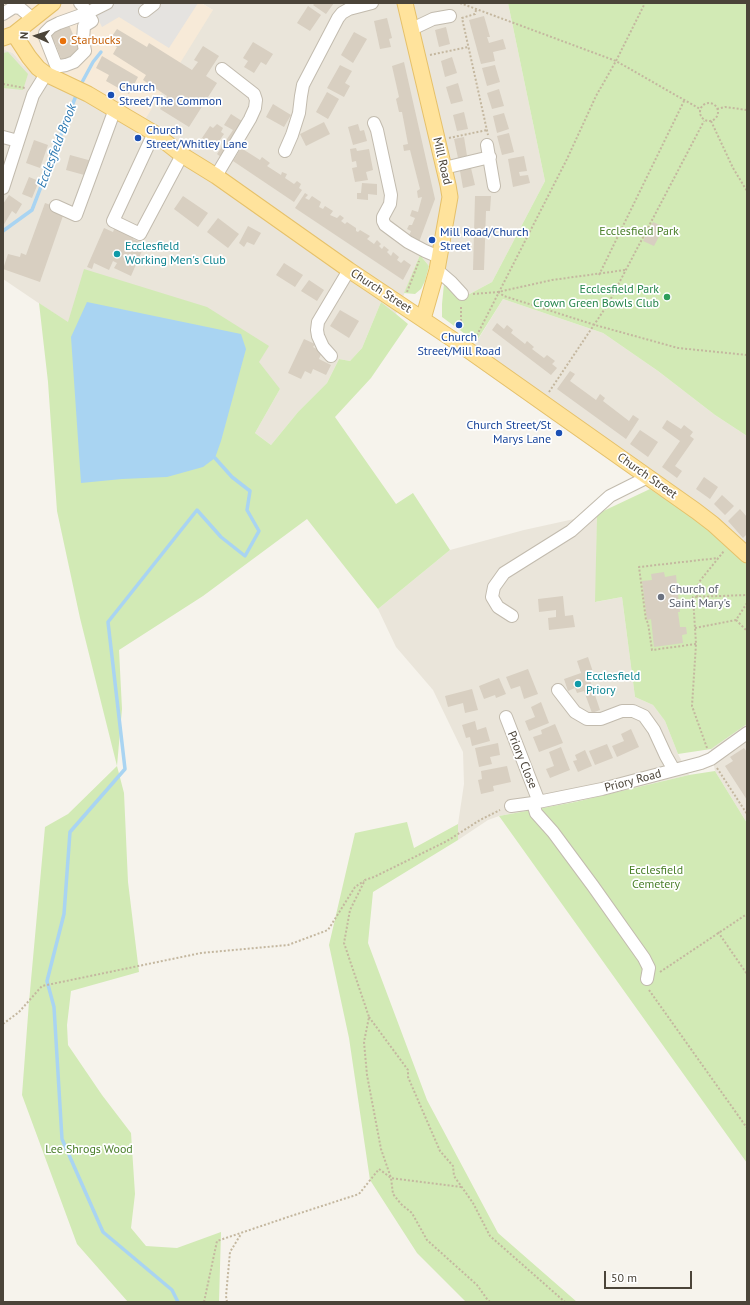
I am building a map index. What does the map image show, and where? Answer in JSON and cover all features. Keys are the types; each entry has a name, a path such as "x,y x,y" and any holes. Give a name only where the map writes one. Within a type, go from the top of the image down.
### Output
{"main road":[{"path":"8,36 34,20 53,3"},
{"name":"Mill Road","path":"406,3 450,198 438,264 424,319"},
{"name":"Church Street","path":"8,36 38,68 46,74 88,94 154,133 182,155 216,176 349,270 465,347 696,511 742,547"}],"street":[{"path":"80,3 89,17 106,3"},
{"path":"285,151 292,136 299,113 303,85 338,18 342,13 349,9 372,3"},
{"path":"3,14 14,7 20,8 34,20"},
{"path":"412,29 434,19 450,16"},
{"path":"216,176 250,119 255,108 256,100 254,94 222,69"},
{"path":"3,188 26,112 36,89 46,74"},
{"path":"56,206 76,215 115,109"},
{"path":"374,123 377,130 391,194 390,204 383,217 385,225 408,242 423,250 438,264 450,282 462,294"},
{"path":"154,133 113,221 140,234 182,155"},
{"path":"3,137 18,141"},
{"path":"444,168 488,151 494,186"},
{"path":"331,356 323,347 318,336 318,322 349,270"},
{"path":"512,616 498,607 492,596 494,587 504,573 571,531 610,496 648,477"},
{"path":"558,690 575,712 587,719 601,719 622,711 633,711 644,716 654,730 674,770"},
{"name":"Priory Close","path":"506,717 536,803 536,813 553,832 580,868 644,958 649,968 647,979"},
{"name":"Priory Road","path":"510,806 536,803 602,789 701,763 711,759 747,733"}],"path":[{"path":"460,3 616,61 700,109"},
{"path":"465,347 498,292 567,159 596,96 616,61 645,3"},
{"path":"477,10 475,14 462,18 490,140 488,151"},
{"path":"418,58 468,47"},
{"path":"3,84 36,89"},
{"path":"599,275 684,101"},
{"path":"708,103 714,104 718,109 716,119 712,121 704,121 699,114 702,105 708,103"},
{"path":"718,109 725,107 747,110"},
{"path":"542,402 608,304 704,121"},
{"path":"712,121 733,168 747,191"},
{"path":"438,140 487,130"},
{"path":"402,305 423,250"},
{"path":"465,347 462,294 498,292 552,280 599,275 626,270"},
{"path":"498,292 504,296 595,325 678,348 747,355"},
{"path":"696,644 652,650 648,623 646,620 639,567 718,558 742,547"},
{"path":"697,597 698,582 718,558"},
{"path":"747,595 693,597 696,644 692,706 711,759 747,814"},
{"path":"695,628 736,620 747,603"},
{"path":"736,620 747,632"},
{"path":"3,1024 19,1012 42,986 201,953 288,944 328,930 355,887 365,880 447,841 480,820 510,806"},
{"path":"365,880 350,910 344,943 369,1017 408,1070 408,1077 440,1151 453,1166 454,1176 473,1203 490,1236 565,1302"},
{"path":"747,914 718,932 655,976 643,980 747,1128"},
{"path":"718,932 747,974"},
{"path":"369,1017 364,1042 367,1075 381,1150 391,1178 392,1194 412,1213 427,1240 477,1285 490,1302"},
{"path":"204,1302 217,1241 359,1194 379,1169 391,1178 461,1187"},
{"path":"227,1302 226,1296 230,1252 242,1233"}],"shaded area":[{"path":"3,3 201,3 213,10 138,131 24,66 13,53 3,49"},
{"path":"100,3 198,3 169,48 119,17 102,27 93,9"},
{"path":"201,3 508,3 545,181 492,282 462,298 444,284 420,255 396,314 381,302 362,348 350,361 339,359 327,383 298,412 271,445 255,433 280,389 68,323 3,279 3,49 13,53 24,66 213,10"},
{"path":"503,299 603,333 658,371 715,415 747,436 747,563 705,525 650,489 466,359"},
{"path":"597,514 596,602 622,597 635,697 653,705 665,721 678,754 689,775 575,802 499,816 488,820 458,840 458,824 464,784 463,752 433,690 396,647 378,609 450,550 524,530"},
{"path":"747,724 747,823 715,771 711,749"}],"green space":[{"name":"Ecclesfield Park","path":"508,3 747,3 747,436 715,415 658,371 603,333 503,299 476,342 442,317 444,284 462,298 492,282 545,181"},
{"path":"8,52 28,74 23,90 3,88 3,53"},
{"path":"420,255 429,266 425,281 421,289 415,294 404,293"},
{"path":"84,269 207,307 269,346 259,362 280,389 255,433 271,445 298,412 327,383 339,359 350,361 362,348 381,302 408,324 371,378 335,417 396,504 413,493 450,550 378,609 307,519 203,596 119,650 122,709 117,766 80,618 57,511 48,382 39,303 68,322"},
{"path":"650,489 705,525 747,563 747,724 711,749 678,754 665,721 653,705 635,697 622,597 595,602 597,514"},
{"name":"Lee Shrogs Wood","path":"117,766 124,793 128,882 139,972 71,991 67,1025 68,1045 102,1095 131,1133 135,1194 131,1228 146,1246 177,1248 221,1232 219,1302 128,1302 77,1244 22,1095 45,827 68,814"},
{"name":"Ecclesfield Cemetery","path":"715,771 747,823 747,1163 499,816 575,802 689,775"},
{"path":"407,822 414,848 458,824 458,840 373,892 368,943 427,1100 498,1233 577,1302 466,1302 417,1253 370,1180 349,1038 329,945 355,833"}],"water":[{"path":"87,302 241,334 246,349 215,458 203,467 167,477 81,483 71,337"}],"building":[{"path":"315,3 334,3 326,14 313,5"},
{"path":"308,6 321,15 310,31 297,23"},
{"path":"484,16 490,37 487,37 489,43 503,39 506,49 493,52 495,61 481,64 469,20"},
{"path":"387,18 392,38 389,39 391,47 380,49 374,21"},
{"name":"Starbucks","path":"69,25 81,53 62,61 55,43 51,45 48,39 52,37 50,33"},
{"path":"446,27 450,44 439,47 435,30"},
{"path":"117,29 147,47 149,43 192,70 198,62 194,60 203,46 219,56 206,76 217,83 189,127 160,109 167,96 143,80 146,75 113,54 117,47 108,42"},
{"path":"354,32 367,39 353,63 341,55"},
{"path":"253,42 273,54 266,65 261,62 254,73 244,67 248,61 243,58"},
{"path":"102,56 138,77 129,94 106,81 109,75 96,68"},
{"path":"452,57 457,73 445,77 441,61"},
{"path":"404,62 435,199 419,242 409,236 411,231 407,229 409,225 412,225 415,218 410,216 412,210 418,212 422,197 418,198 417,191 420,189 410,150 404,151 403,145 408,144 402,112 399,112 396,99 399,97 392,66"},
{"path":"340,65 352,71 345,83 350,86 344,97 327,88"},
{"path":"495,65 500,82 487,86 482,68"},
{"path":"458,83 463,101 451,104 446,87"},
{"path":"499,89 504,106 492,109 487,93"},
{"path":"327,92 339,99 328,119 316,112"},
{"path":"273,104 291,115 284,127 266,117"},
{"path":"464,112 468,129 457,131 453,115"},
{"path":"504,113 509,129 497,133 493,116"},
{"path":"231,114 245,123 222,158 217,154 233,130 224,125"},
{"path":"324,122 330,134 306,146 300,134"},
{"path":"217,124 223,128 221,132 224,134 215,147 202,138 210,126 213,128"},
{"path":"358,124 360,131 364,130 367,141 353,145 348,127"},
{"path":"509,133 514,152 502,155 497,136"},
{"path":"464,137 467,156 458,158 454,139"},
{"path":"34,140 48,145 40,168 26,163"},
{"path":"241,148 260,160 262,157 270,163 267,166 281,175 282,172 287,174 285,178 294,184 297,181 301,184 299,188 302,190 294,202 233,161"},
{"path":"356,148 357,151 369,149 373,170 366,172 368,180 355,182 352,168 357,167 356,161 352,162 350,149"},
{"path":"70,155 92,161 88,176 66,170"},
{"path":"524,156 527,171 519,172 520,176 528,175 530,183 513,187 508,159"},
{"path":"471,168 475,185 463,188 460,171"},
{"path":"29,177 39,181 32,198 22,194"},
{"path":"362,183 377,184 377,195 368,194 368,200 357,199 357,193 361,193"},
{"path":"305,193 308,195 305,198 309,200 312,196 321,202 319,207 323,209 325,206 333,211 330,215 337,218 340,215 344,218 341,221 345,224 347,222 356,228 356,231 358,232 360,230 370,236 367,239 374,244 377,240 381,244 379,246 382,249 384,246 389,250 387,252 391,256 393,252 399,257 397,260 401,263 404,260 411,265 403,280 295,208"},
{"path":"9,195 22,204 16,214 12,211 3,226 3,204"},
{"path":"183,196 208,213 198,227 174,209"},
{"path":"475,196 491,196 490,211 486,211 484,270 473,270"},
{"path":"45,203 65,210 40,282 3,269 8,254 20,257 21,253 26,255"},
{"path":"218,218 239,234 228,248 207,232"},
{"path":"653,222 664,227 654,246 643,241"},
{"path":"248,226 261,233 254,245 247,242 244,247 239,243"},
{"name":"Ecclesfield Working Men's Club","path":"115,227 134,236 133,239 145,244 131,276 114,268 117,263 113,261 109,270 94,263 92,269 87,267 104,228 113,232"},
{"path":"284,263 303,275 295,287 276,275"},
{"path":"309,280 324,290 317,301 301,291"},
{"path":"340,310 359,321 349,338 330,326"},
{"path":"497,323 504,329 507,325 513,330 511,333 525,344 527,341 534,347 532,349 544,358 547,355 555,361 552,364 557,368 551,375 492,330"},
{"path":"304,339 315,344 313,347 322,352 319,359 331,365 326,375 313,369 311,374 305,371 301,379 288,373"},
{"path":"570,371 575,374 570,381 596,400 600,394 605,398 603,401 629,421 633,415 639,419 626,439 557,389"},
{"path":"667,420 681,429 684,425 693,432 690,436 694,439 675,466 682,471 677,478 662,467 680,441 662,428"},
{"path":"640,430 658,442 648,457 630,444"},
{"path":"704,477 718,487 710,499 696,489"},
{"path":"722,495 734,506 725,515 714,504"},
{"path":"740,509 747,517 747,534 743,538 728,521"},
{"name":"Church of Saint Mary's","path":"664,572 665,577 676,575 680,627 686,627 687,634 682,635 683,643 654,647 651,619 647,620 642,581 652,580 651,574"},
{"path":"563,596 565,616 573,615 575,627 549,630 548,618 556,617 556,610 539,612 538,599"},
{"name":"Ecclesfield Priory","path":"588,657 594,675 589,677 600,710 592,713 584,691 577,693 575,688 568,691 564,679 581,673 577,661"},
{"path":"528,669 538,694 524,699 520,686 511,689 506,677"},
{"path":"499,678 506,694 496,698 495,695 484,699 479,686"},
{"path":"472,689 478,710 465,713 463,703 448,707 445,696"},
{"path":"541,702 549,723 529,731 525,721 535,717 531,707"},
{"path":"475,721 477,730 486,727 490,741 472,746 470,737 466,738 462,725"},
{"path":"555,724 563,743 539,752 533,737 542,734 541,730"},
{"path":"631,729 639,747 617,757 612,746 624,741 621,734"},
{"path":"498,743 500,755 490,757 492,764 479,767 475,748"},
{"path":"607,744 613,758 595,765 589,751"},
{"path":"561,747 570,770 550,778 546,769 554,766 549,752"},
{"path":"744,748 747,752 747,800 725,766 733,761 730,757"},
{"path":"585,750 592,766 578,772 573,761 577,760 575,755"},
{"path":"507,766 511,782 493,786 494,791 481,794 478,780 482,779 481,771"}],"waterway":[{"name":"Ecclesfield Brook","path":"80,86 93,62 101,52"},
{"name":"Ecclesfield Brook","path":"3,231 32,210 77,93"},
{"path":"178,1302 172,1290 103,1232 62,1139 54,1007 47,981 64,914 70,832 125,769 108,622 197,510 221,537 245,556 259,531 247,510 250,491 232,477 215,458"}],"place":[{"name":"Starbucks","path":"63,41"},
{"name":"Church Street/The Common","path":"111,95"},
{"name":"Church Street/Whitley Lane","path":"138,138"},
{"name":"Mill Road/Church Street","path":"432,240"},
{"name":"Ecclesfield Working Men's Club","path":"117,254"},
{"name":"Ecclesfield Park Crown Green Bowls Club","path":"667,297"},
{"name":"Church Street/Mill Road","path":"459,325"},
{"name":"Church Street/St Marys Lane","path":"559,433"},
{"name":"Church of Saint Mary's","path":"661,597"},
{"name":"Ecclesfield Priory","path":"578,684"}]}
